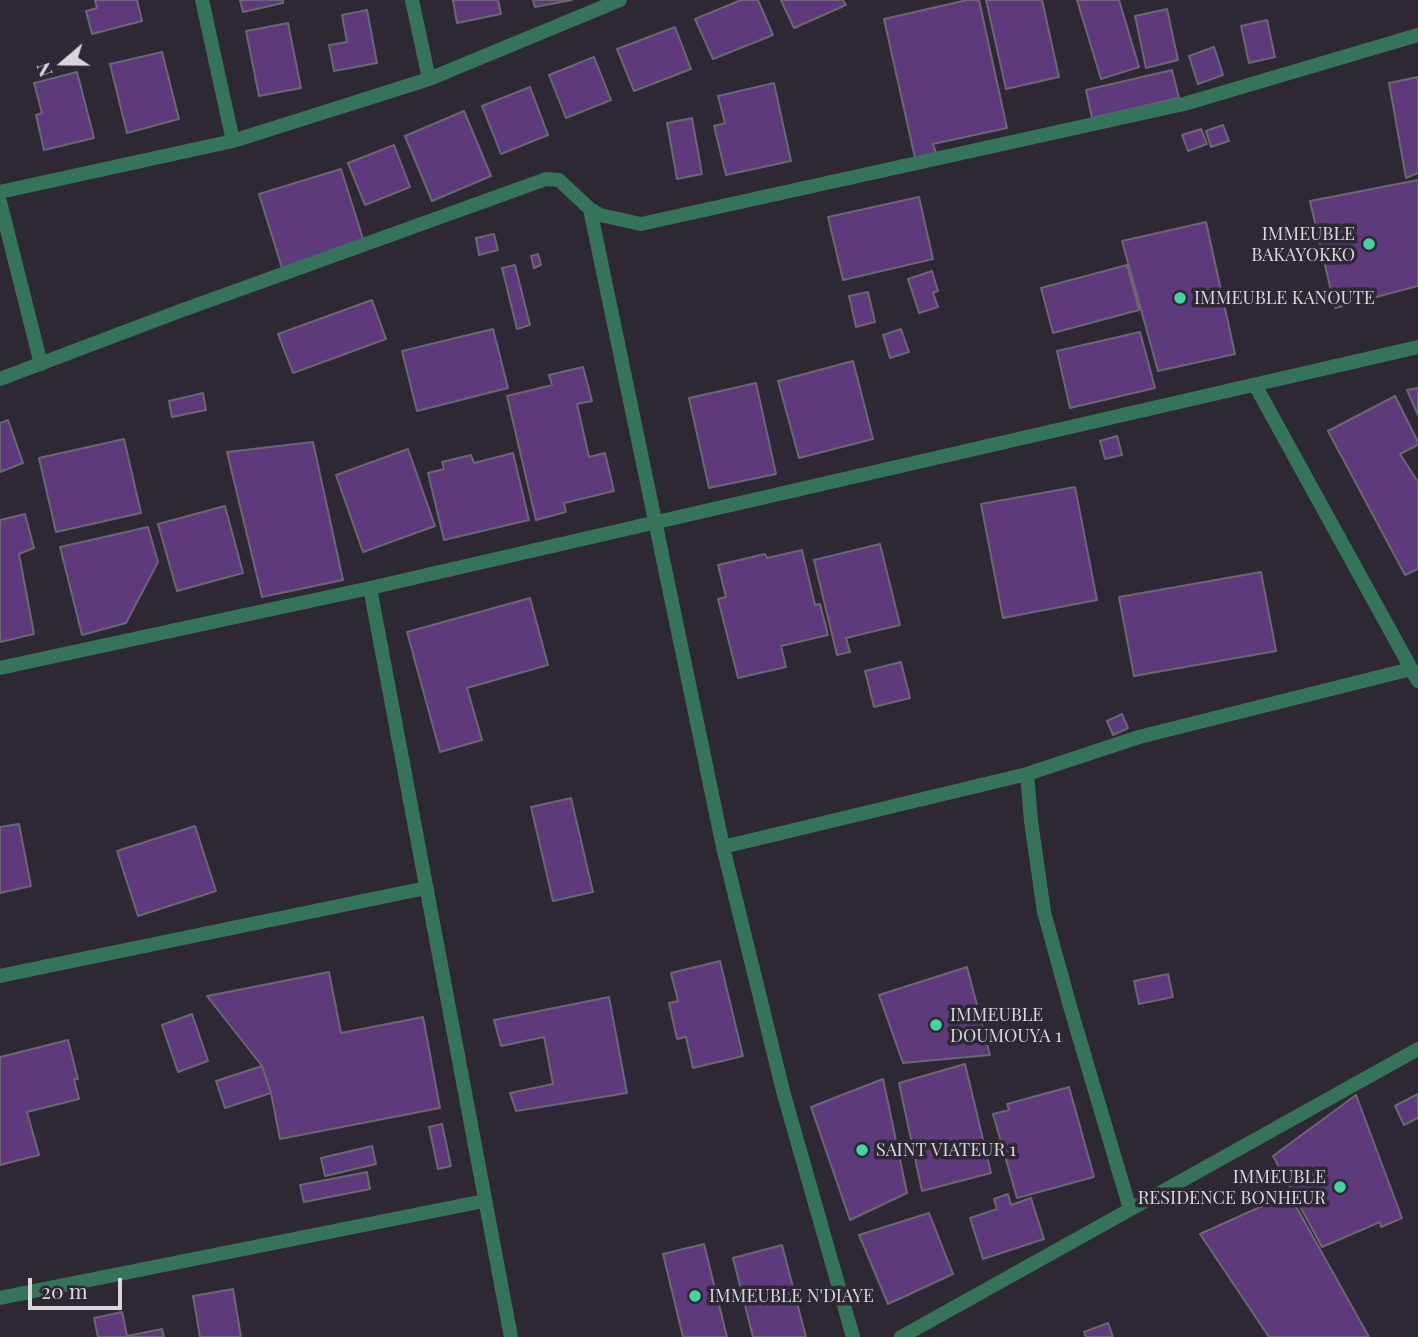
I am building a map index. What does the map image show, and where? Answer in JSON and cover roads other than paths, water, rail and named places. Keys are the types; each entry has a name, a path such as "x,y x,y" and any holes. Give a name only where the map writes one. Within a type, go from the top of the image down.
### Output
{"street":[{"path":"202,0 233,141"},
{"path":"412,0 429,79"},
{"path":"0,192 233,141 429,79 620,0"},
{"path":"0,379 545,179 559,180 590,209 610,219 641,224 1171,107 1418,35"},
{"path":"0,202 41,363"},
{"path":"590,209 723,847 783,1091 853,1337"},
{"path":"0,668 370,589 1418,347"},
{"path":"723,847 1027,774 1139,737 1415,675 1255,386"},
{"path":"370,589 511,1337"},
{"path":"1027,774 1044,912 1130,1209"},
{"path":"0,976 425,888"},
{"path":"901,1337 1418,1049"},
{"path":"0,1298 484,1201"}],"place":[{"name":"IMMEUBLE BAKAYOKKO","path":"1369,244"},
{"name":"IMMEUBLE KANOUTE","path":"1180,298"},
{"name":"IMMEUBLE DOUMOUYA 1","path":"936,1025"},
{"name":"SAINT VIATEUR 1","path":"862,1150"},
{"name":"IMMEUBLE RESIDENCE BONHEUR","path":"1340,1187"},
{"name":"IMMEUBLE N'DIAYE","path":"695,1296"}]}
